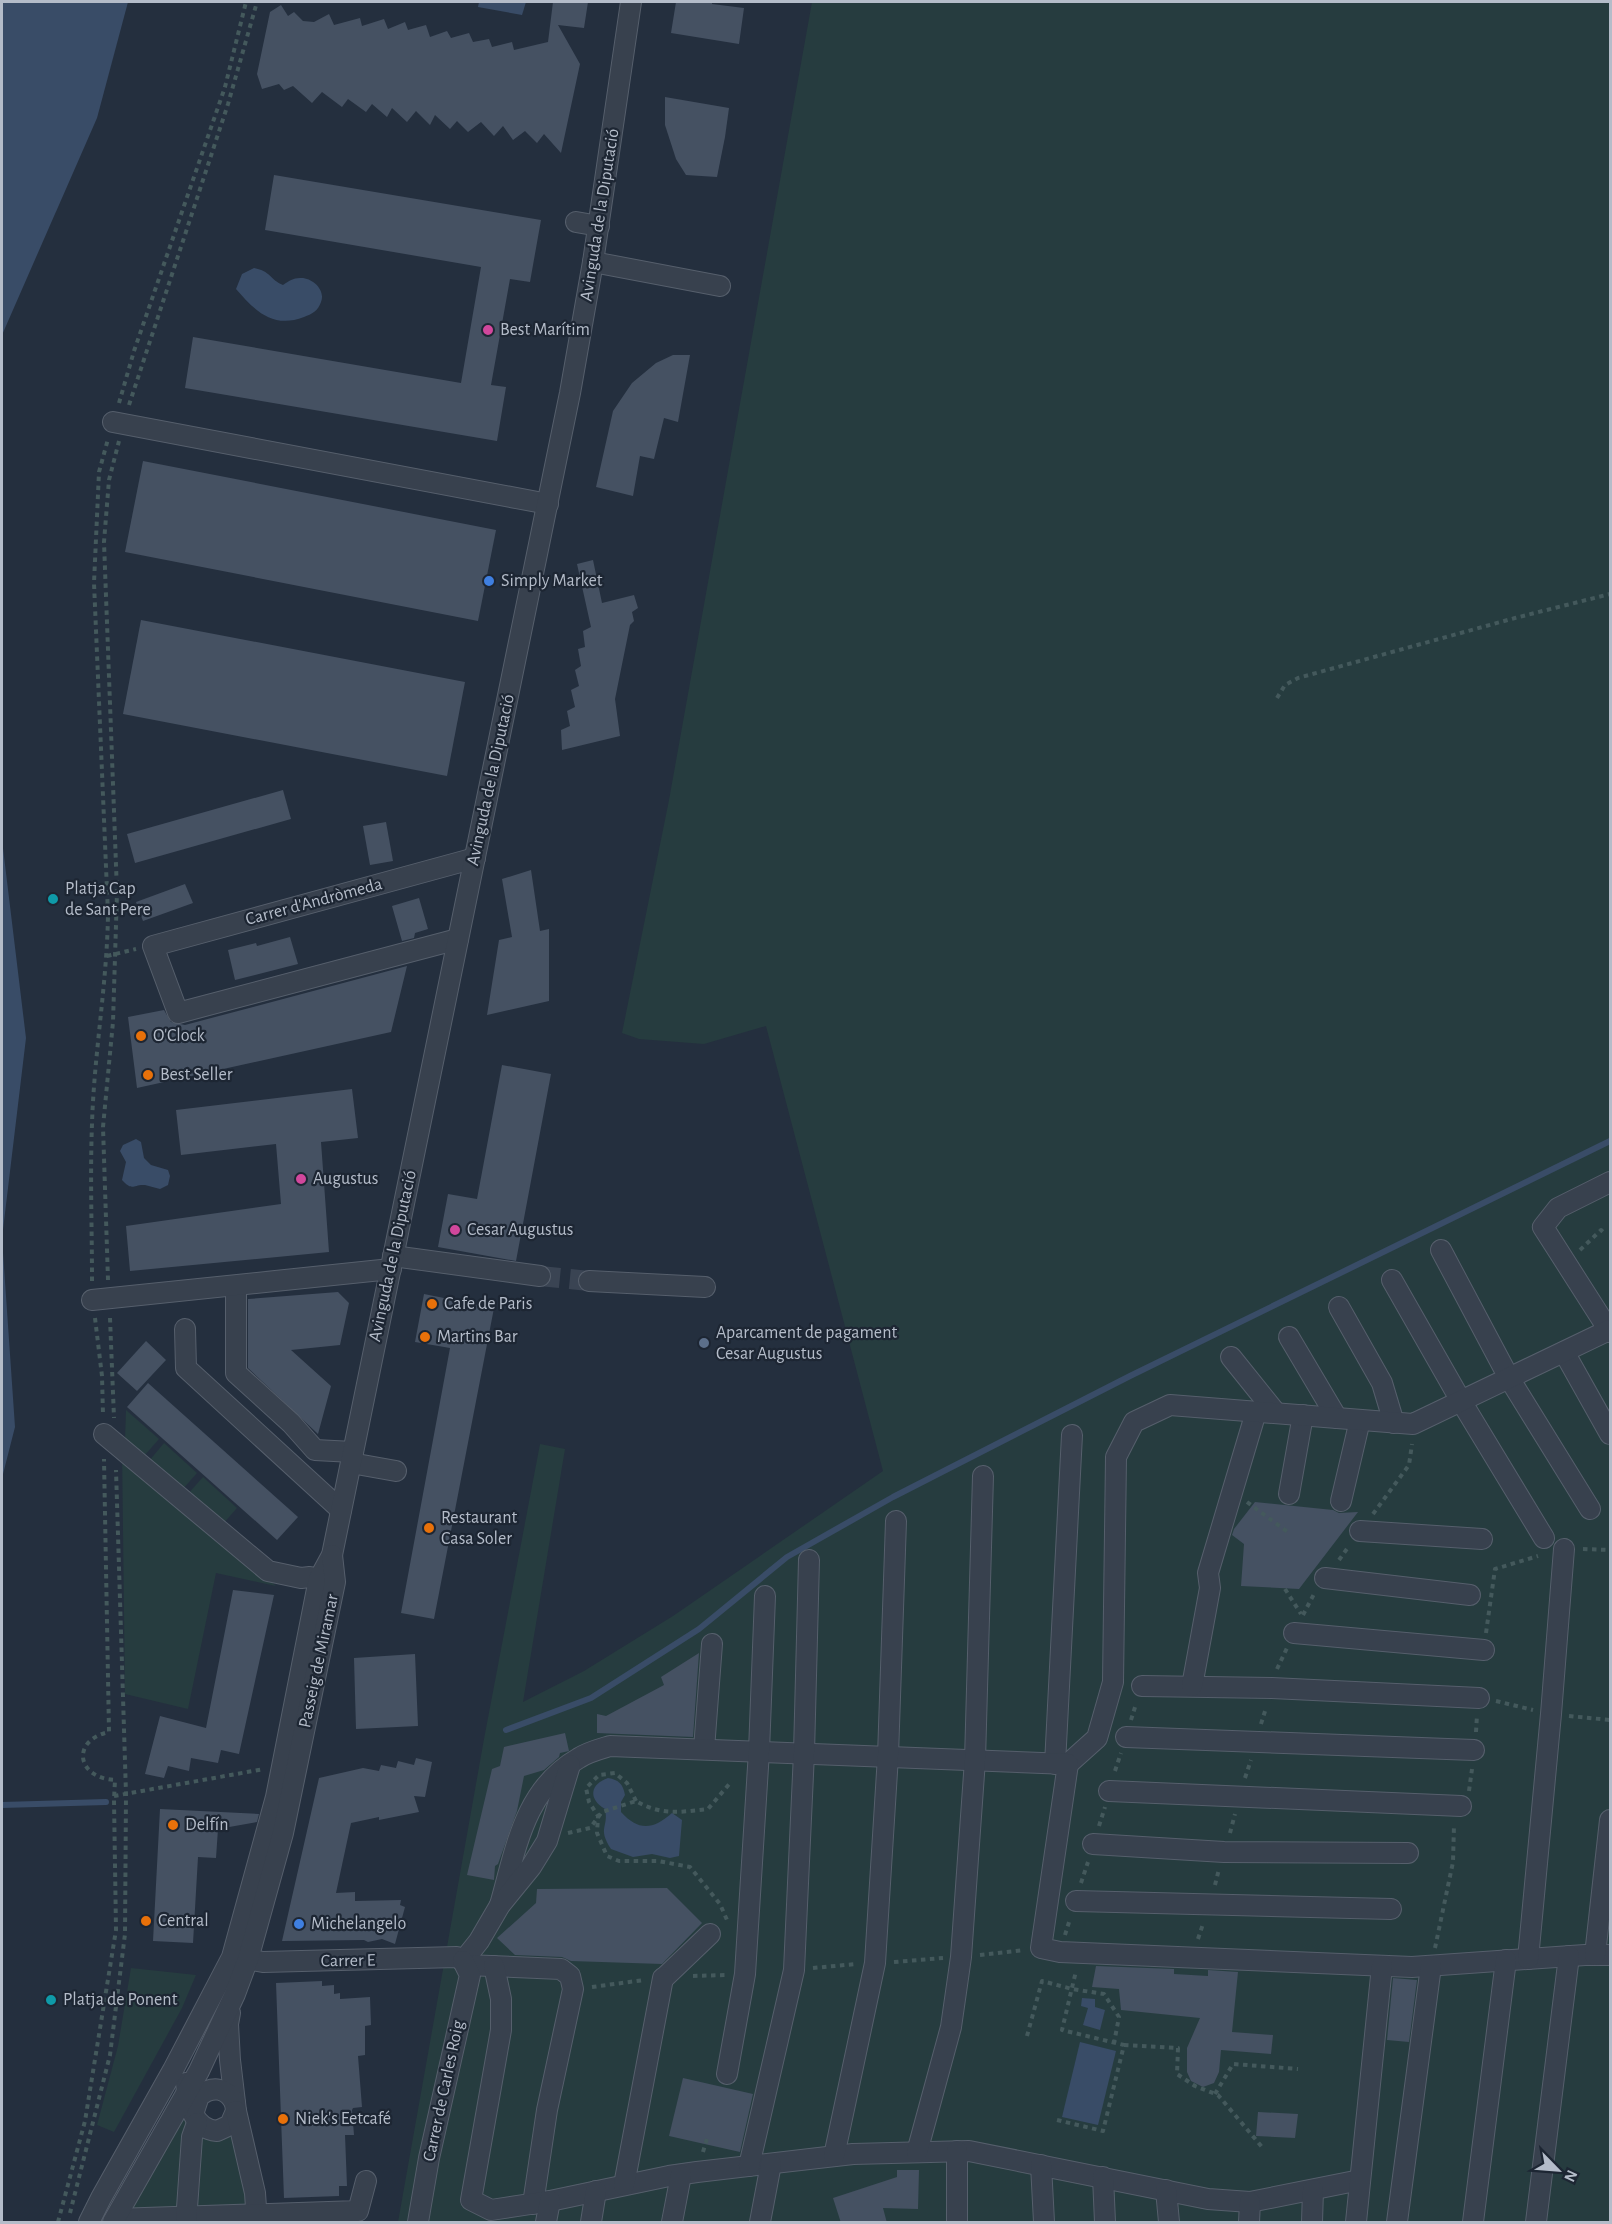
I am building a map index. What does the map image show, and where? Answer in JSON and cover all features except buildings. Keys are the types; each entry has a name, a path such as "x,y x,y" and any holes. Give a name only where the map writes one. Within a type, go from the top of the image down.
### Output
{"street":[{"name":"Avinguda de la Diputació","path":"332,1555 548,504 593,262 631,2"},
{"path":"576,222 598,226"},
{"path":"593,262 720,286"},
{"path":"118,423 548,504"},
{"name":"Carrer d'Andròmeda","path":"458,939 178,1013 153,946 475,858"},
{"path":"500,1905 526,1816 544,1786 579,1758 610,1746 1061,1764 1097,1738 1113,1682 1116,1456 1134,1422 1170,1405 1413,1424 1610,1331 1544,1227 1558,1209 1611,1182"},
{"path":"1441,1250 1509,1378 1590,1509"},
{"path":"101,1300 236,1286 392,1262 540,1276"},
{"path":"1392,1280 1461,1401 1544,1538"},
{"path":"589,1281 705,1287"},
{"path":"236,1286 236,1373 291,1423 315,1450 396,1471"},
{"path":"1339,1306 1382,1383 1394,1423"},
{"path":"185,1329 186,1368 341,1510"},
{"path":"1289,1337 1337,1418"},
{"path":"1564,1352 1611,1434"},
{"path":"1231,1357 1276,1413"},
{"path":"1192,1686 1210,1588 1208,1573 1256,1412"},
{"path":"1288,1494 1303,1415"},
{"path":"1341,1501 1360,1420"},
{"path":"1072,1435 1061,1764 1051,1950 1382,1966 1431,1966 1603,1955 1611,1820"},
{"path":"110,1439 268,1572 301,1578 310,1577"},
{"path":"917,2152 951,2027 962,1957 975,1760 984,1476"},
{"path":"834,2156 875,1963 888,1756 896,1521"},
{"path":"1360,1531 1482,1539"},
{"path":"1528,1959 1564,1549"},
{"name":"Passeig de Miramar","path":"89,2223 220,1979 249,1957 276,1797 320,1579 332,1555"},
{"name":"Passeig de Miramar","path":"114,2221 196,2104 200,2071 249,1957 283,1833 335,1582 332,1555"},
{"path":"749,2166 794,1970 804,1753 809,1560"},
{"path":"1325,1578 1470,1595"},
{"path":"727,2074 745,1974 759,1751 765,1596"},
{"path":"1298,1624 1484,1650"},
{"path":"704,1749 712,1644"},
{"path":"1142,1686 1479,1698"},
{"path":"1126,1737 1474,1750"},
{"path":"465,1963 500,1905 531,1867 549,1837 570,1766"},
{"path":"1109,1791 1461,1806"},
{"path":"1094,1844 1224,1852 1408,1853"},
{"path":"1076,1901 1391,1909"},
{"path":"624,2186 664,1978 710,1934"},
{"path":"1536,2223 1569,1956"},
{"name":"Carrer E","path":"249,1957 429,1959 457,1957 465,1963 561,1969 570,1976 573,1989 547,2110 541,2202"},
{"path":"1473,2223 1506,1960"},
{"name":"Carrer de Carles Roig","path":"418,2223 429,2158 470,1975 465,1963"},
{"path":"494,1966 501,1999 501,2030 471,2200 491,2210 681,2175 834,2156 917,2152 969,2151 1208,2199 1250,2202 1360,2181"},
{"path":"1356,2223 1382,1966"},
{"path":"1397,2223 1431,1966"},
{"name":"Passeig de Miramar","path":"196,2104 186,2073 211,2021 220,1979"},
{"name":"Passeig de Miramar","path":"235,1994 228,2024 236,2107 255,2193 256,2218"},
{"path":"186,2220 196,2104 213,2089 226,2092 236,2107 235,2119 224,2129 209,2131 196,2104"},
{"name":"Passeig de Miramar","path":"112,2177 141,2147 168,2100 177,2093 196,2104"},
{"path":"957,2151 957,2223"},
{"path":"760,2223 771,2164"},
{"path":"1041,2165 1044,2223"},
{"path":"672,2223 681,2175"},
{"path":"1103,2177 1105,2223"},
{"path":"114,2221 256,2218 358,2211 366,2181"},
{"path":"1166,2190 1169,2223"},
{"path":"1312,2223 1313,2190"},
{"path":"591,2223 596,2191"},
{"path":"541,2202 546,2223"},
{"path":"1248,2223 1250,2202"}],"path":[{"path":"58,2223 85,2121 116,1930 115,1780 103,1780 94,1776 86,1769 83,1754 87,1743 97,1734 109,1732 110,1439 102,1377 103,1127 119,953 104,542 109,480 118,423 134,351 225,87 246,2"},
{"path":"69,2215 110,2055 125,1934 126,1794 110,1439 92,1126 107,956 108,914 94,583 99,472 228,104 257,2"},
{"path":"1277,698 1285,685 1298,678 1611,594"},
{"path":"107,956 119,953"},
{"path":"1566,1262 1601,1230 1605,1234"},
{"path":"1232,1491 1289,1533"},
{"path":"1484,1650 1495,1569 1564,1549 1611,1550"},
{"path":"1285,1589 1298,1624"},
{"path":"962,1957 1051,1950 1076,1901 1142,1686"},
{"path":"1431,1966 1453,1862 1454,1820 1470,1790 1479,1698"},
{"path":"114,1796 282,1766"},
{"path":"729,1922 720,1904 690,1867 658,1861 619,1861 607,1856 597,1833 598,1816 589,1802 586,1788 599,1775 615,1773 627,1783 636,1802 649,1809 672,1814 708,1809 731,1782"},
{"path":"549,1837 590,1828 602,1812 636,1802"},
{"path":"1081,1953 1062,2030 1124,2045 1178,2048 1177,2074 1195,2086 1215,2094 1262,2147"},
{"path":"1027,2036 1042,1981 1104,1994 1119,2017 1114,2043"},
{"path":"1057,2120 1103,2131 1124,2045"},
{"path":"1215,2094 1233,2064 1298,2069"}],"green space":[{"path":"812,2 1610,2 1610,2222 398,2222 484,1739 540,1444 565,1449 523,1702 584,1671 673,1616 883,1471 766,1026 704,1044 639,1039 622,1033 669,800"},
{"path":"126,1410 159,1439 144,1456 125,1440"},
{"path":"164,1443 197,1473 182,1490 149,1461"},
{"path":"122,1448 276,1586 216,1573 188,1709 125,1694"},
{"path":"203,1477 237,1508 222,1525 187,1495"},
{"path":"131,1968 196,1975 182,2008 114,2132 97,2125 118,2046"},
{"path":"187,2092 197,2123 230,2125 256,2214 115,2219"}],"water":[{"path":"2,2 128,2 97,118 2,335"},
{"path":"479,2 526,2 522,15 478,7"},
{"path":"254,268 264,271 283,285 298,278 305,278 313,282 322,293 318,308 310,315 293,320 283,321 265,316 236,289 242,274"},
{"path":"2,840 26,1038 2,1238"},
{"path":"136,1139 141,1142 144,1158 151,1165 168,1170 170,1176 168,1185 160,1189 145,1185 131,1187 122,1180 126,1162 120,1151 123,1145"},
{"path":"2,1238 15,1427 2,1478"},
{"path":"608,1778 622,1785 625,1795 621,1802 621,1812 633,1823 652,1825 672,1813 682,1820 679,1856 670,1858 652,1854 633,1857 611,1849 604,1832 605,1809 596,1801 593,1792 598,1784"},
{"path":"1082,1998 1095,1999 1095,2007 1105,2010 1100,2030 1083,2025 1088,2008 1081,2006"},
{"path":"1080,2042 1116,2051 1098,2125 1062,2117"}],"waterway":[{"path":"506,1730 591,1698 699,1629 787,1557 893,1497 1130,1376 1610,1141"},
{"path":"2,1805 106,1802"}],"tunnel":[{"path":"540,1276 589,1281"}],"place":[{"name":"Best Marítim","path":"488,330"},
{"name":"Simply Market","path":"489,581"},
{"name":"Platja Cap de Sant Pere","path":"53,899"},
{"name":"O'Clock","path":"141,1036"},
{"name":"Best Seller","path":"148,1075"},
{"name":"Augustus","path":"301,1179"},
{"name":"Cesar Augustus","path":"455,1230"},
{"name":"Cafe de Paris","path":"432,1304"},
{"name":"Martins Bar","path":"425,1337"},
{"name":"Aparcament de pagament Cesar Augustus","path":"704,1343"},
{"name":"Restaurant Casa Soler","path":"429,1528"},
{"name":"Delfín","path":"173,1825"},
{"name":"Central","path":"146,1921"},
{"name":"Michelangelo","path":"299,1924"},
{"name":"Platja de Ponent","path":"51,2000"},
{"name":"Niek's Eetcafé","path":"283,2119"}]}
